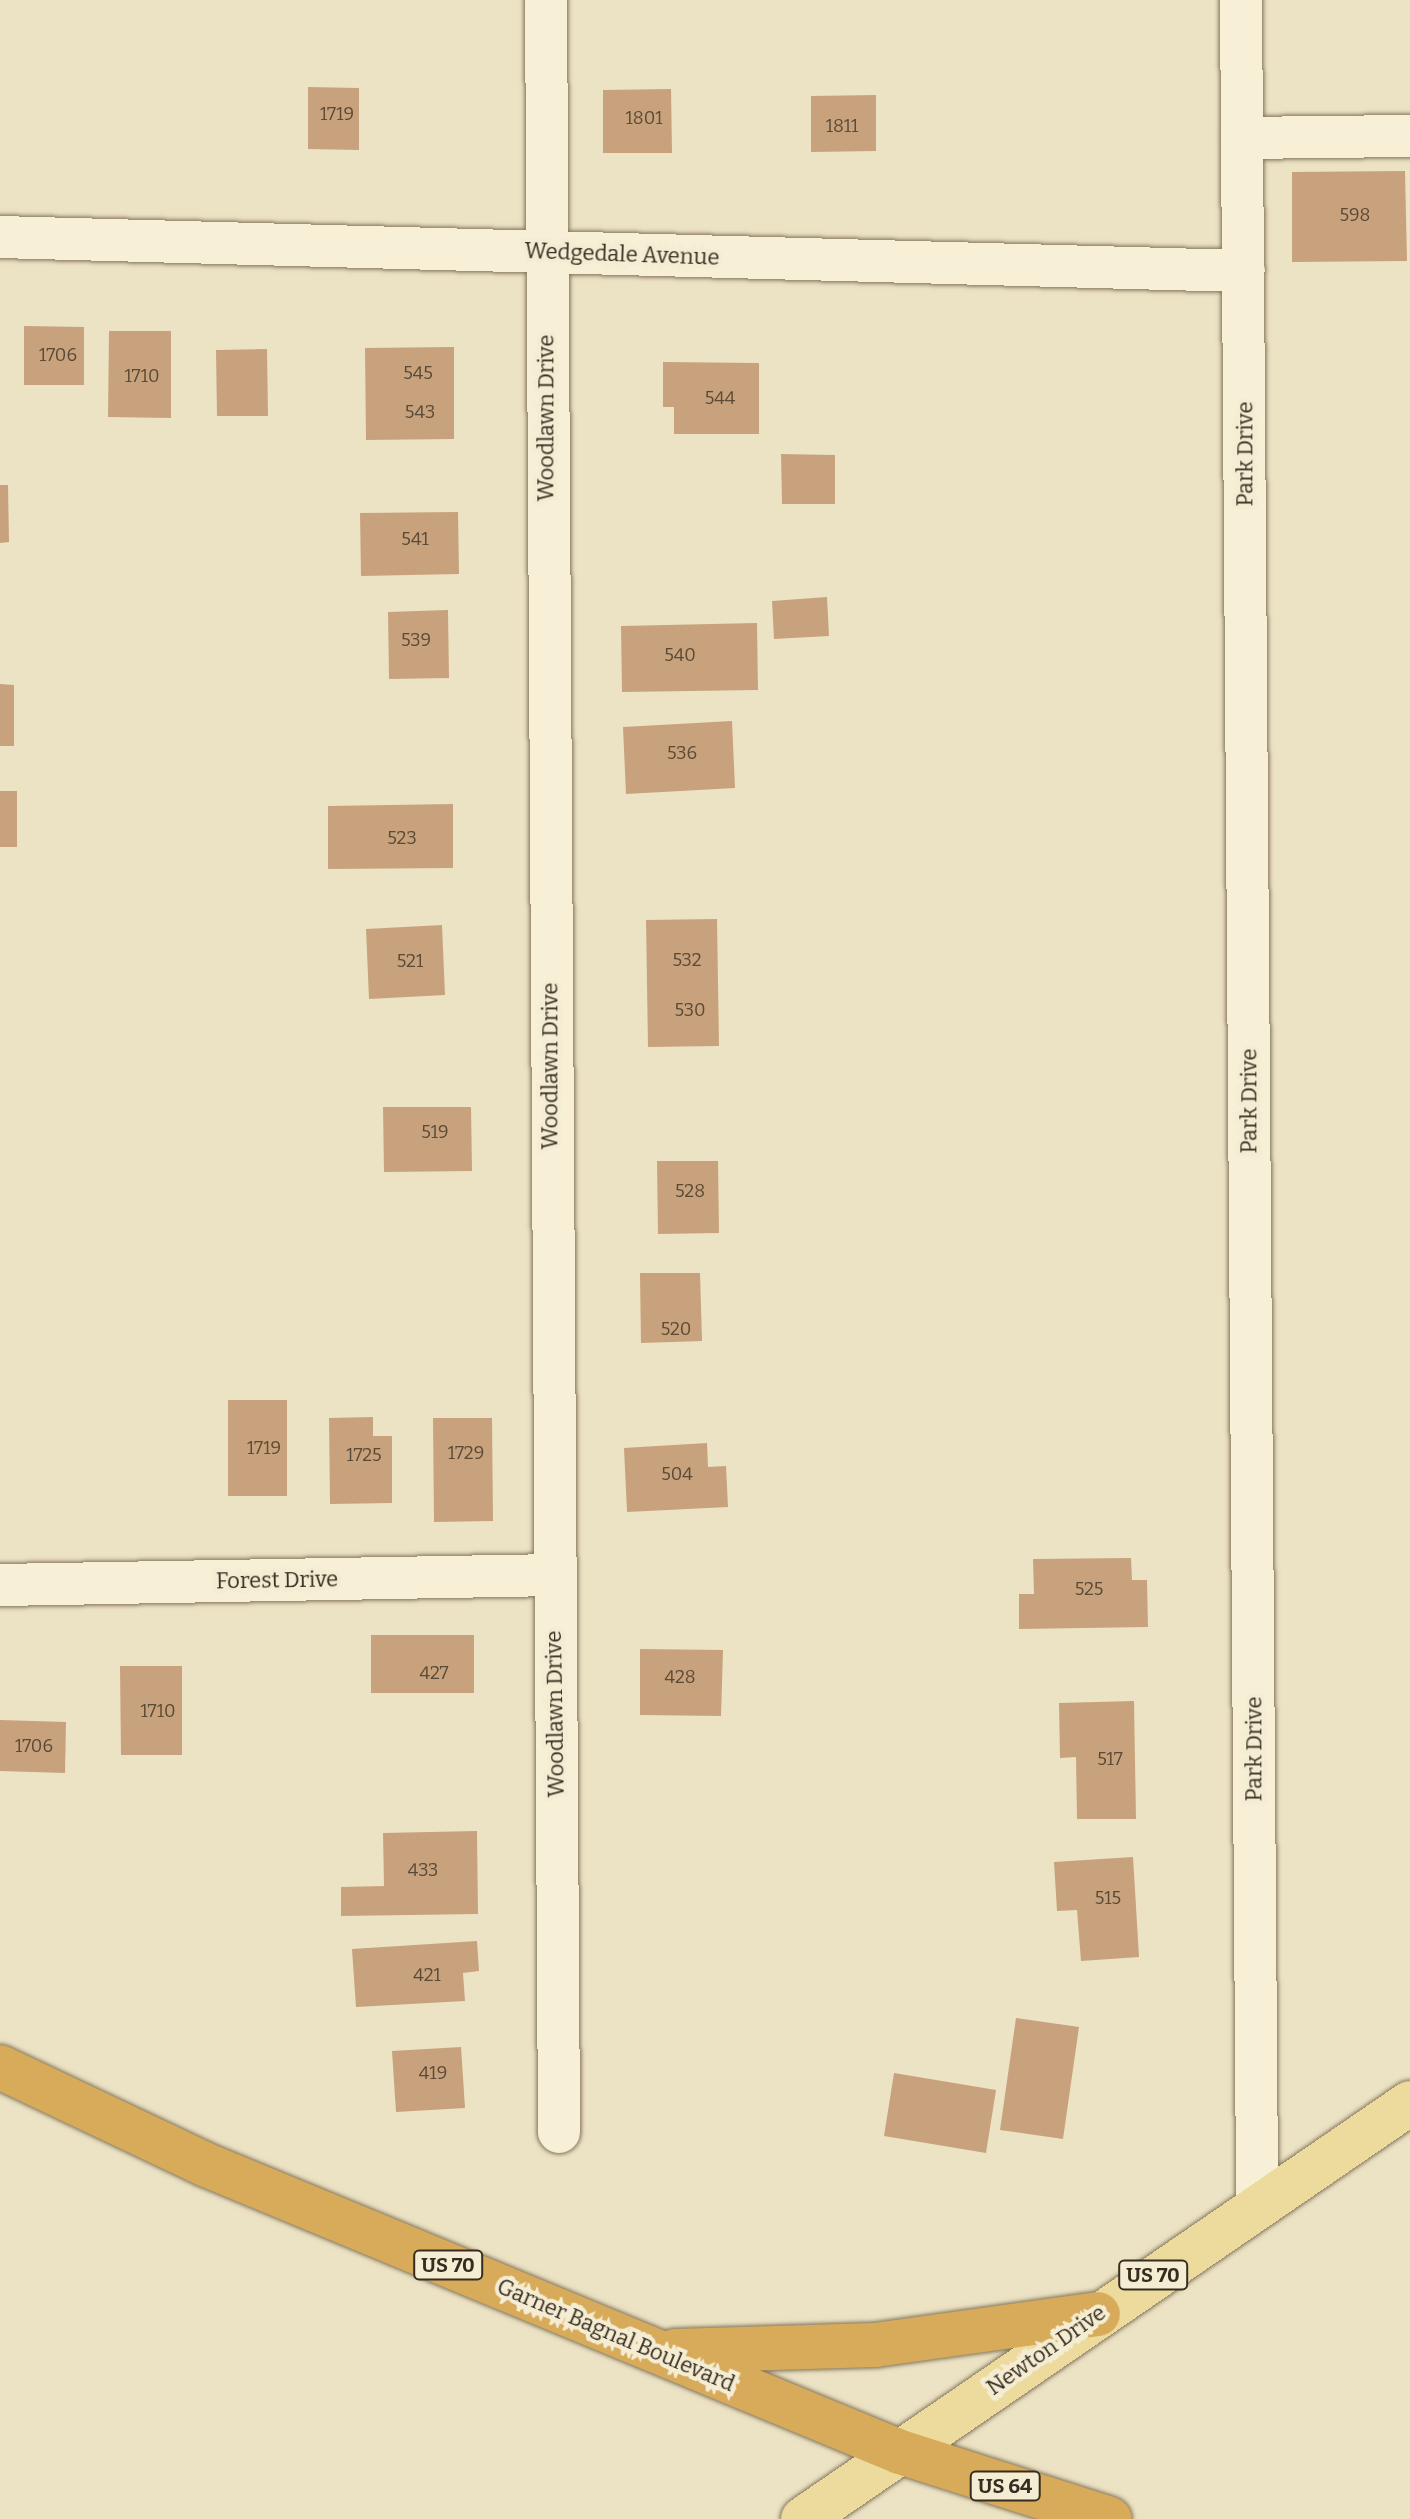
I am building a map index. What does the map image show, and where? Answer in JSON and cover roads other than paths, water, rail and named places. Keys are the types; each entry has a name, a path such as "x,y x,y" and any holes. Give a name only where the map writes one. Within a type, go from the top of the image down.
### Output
{"highway":[{"name":"Garner Bagnal Boulevard","path":"0,2067 204,2164 900,2452 1110,2519"},
{"path":"657,2352 875,2345 1098,2314"}],"main road":[{"name":"Newton Drive","path":"803,2519 1257,2203 1410,2103"}],"street":[{"name":"Woodlawn Drive","path":"546,0 545,252 559,2132"},
{"name":"Park Drive","path":"1241,0 1257,2203"},
{"path":"1242,138 1410,136"},
{"name":"Wedgedale Avenue","path":"0,237 1244,271"},
{"name":"Forest Drive","path":"0,1585 554,1575"}]}
